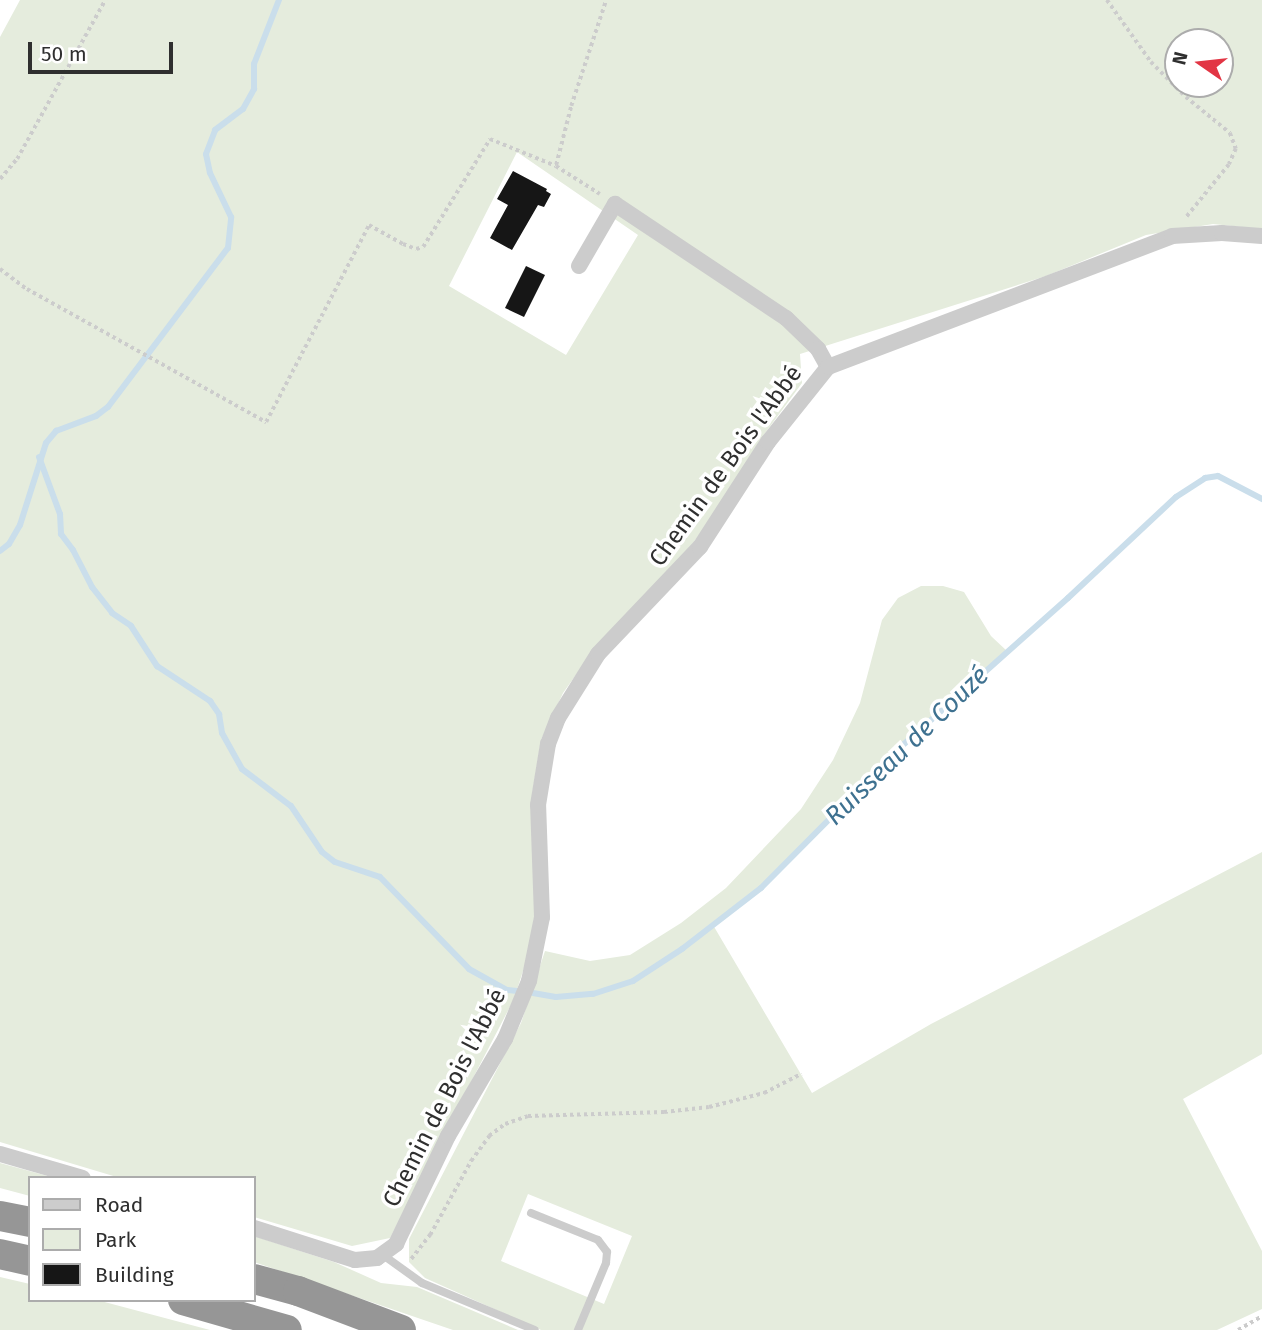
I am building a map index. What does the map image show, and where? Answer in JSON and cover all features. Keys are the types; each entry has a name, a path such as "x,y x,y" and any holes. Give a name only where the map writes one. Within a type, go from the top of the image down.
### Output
{"highway":[{"path":"0,1216 28,1222"},
{"path":"0,1254 28,1261"},
{"path":"256,1280 298,1291 401,1330"},
{"path":"190,1302 287,1330"}],"street":[{"path":"579,266 615,204 786,318 818,349 828,367"},
{"name":"Chemin de Bois l'Abbé","path":"383,1255 401,1236 437,1157 505,1039 529,981 542,917 538,806 548,744 558,718 598,654 700,547 768,442 828,367 1172,236 1222,233 1262,236"},
{"path":"0,1154 76,1176"},
{"path":"256,1229 355,1260 383,1255"}],"lane":[{"path":"531,1213 598,1240 607,1252 606,1263 578,1330"},
{"path":"383,1255 398,1269 422,1283 535,1330"}],"path":[{"path":"0,179 17,159 105,0"},
{"path":"556,166 571,106 606,0"},
{"path":"1107,0 1151,62 1186,97 1230,133 1236,149 1229,165 1172,236"},
{"path":"0,269 27,289 266,422 369,225 403,244 416,249 424,247 491,139 556,166 615,204"},
{"path":"398,1269 424,1245 471,1161 489,1136 505,1124 528,1116 664,1112 709,1107 764,1093 801,1074"},
{"path":"1238,1330 1262,1316"}],"green space":[{"path":"20,0 1262,0 1262,229 1213,224 1146,235 1046,276 800,354 802,383 760,440 725,499 685,554 641,604 600,641 563,693 541,740 532,795 535,910 530,949 514,999 390,1238 352,1246 256,1218 256,1176 113,1176 0,1142 0,37","holes":["517,152 638,235 566,355 449,286"]},
{"path":"921,586 943,586 964,592 991,636 1008,652 903,745 761,888 713,925 812,1093 931,1024 1262,852 1262,1054 1183,1099 1262,1251 1262,1309 1217,1330 541,1330 425,1278 409,1262 409,1239 521,1023 545,951 590,961 630,955 681,923 726,888 801,809 833,760 860,703 882,620 898,598","holes":["528,1194 632,1236 604,1304 501,1261"]},
{"path":"0,1163 48,1176 28,1176 28,1195 0,1188"},
{"path":"256,1237 334,1262 381,1283 417,1287 518,1330 453,1330 256,1263"},
{"path":"0,1277 28,1284 28,1302 105,1302 210,1330 0,1330"}],"building":[{"path":"513,171 547,189 551,194 544,207 538,205 512,250 490,238 508,205 497,199"},
{"path":"526,266 545,275 524,317 505,308"}],"waterway":[{"path":"0,551 9,544 20,525 46,443 56,431 96,416 108,407 228,248 231,217 210,173 206,154 215,130 243,109 254,89 254,64 279,0"},
{"name":"Ruisseau de Couzé","path":"39,457 60,514 61,534 73,550 92,587 112,613 131,626 157,666 210,701 219,714 222,733 242,769 291,806 322,852 335,862 380,877 469,969 507,990 517,991"},
{"name":"Ruisseau de Couzé","path":"533,993 556,997 593,994 633,981 682,949 761,888 903,745 1068,598 1176,497 1205,478 1218,476 1262,499"}]}
